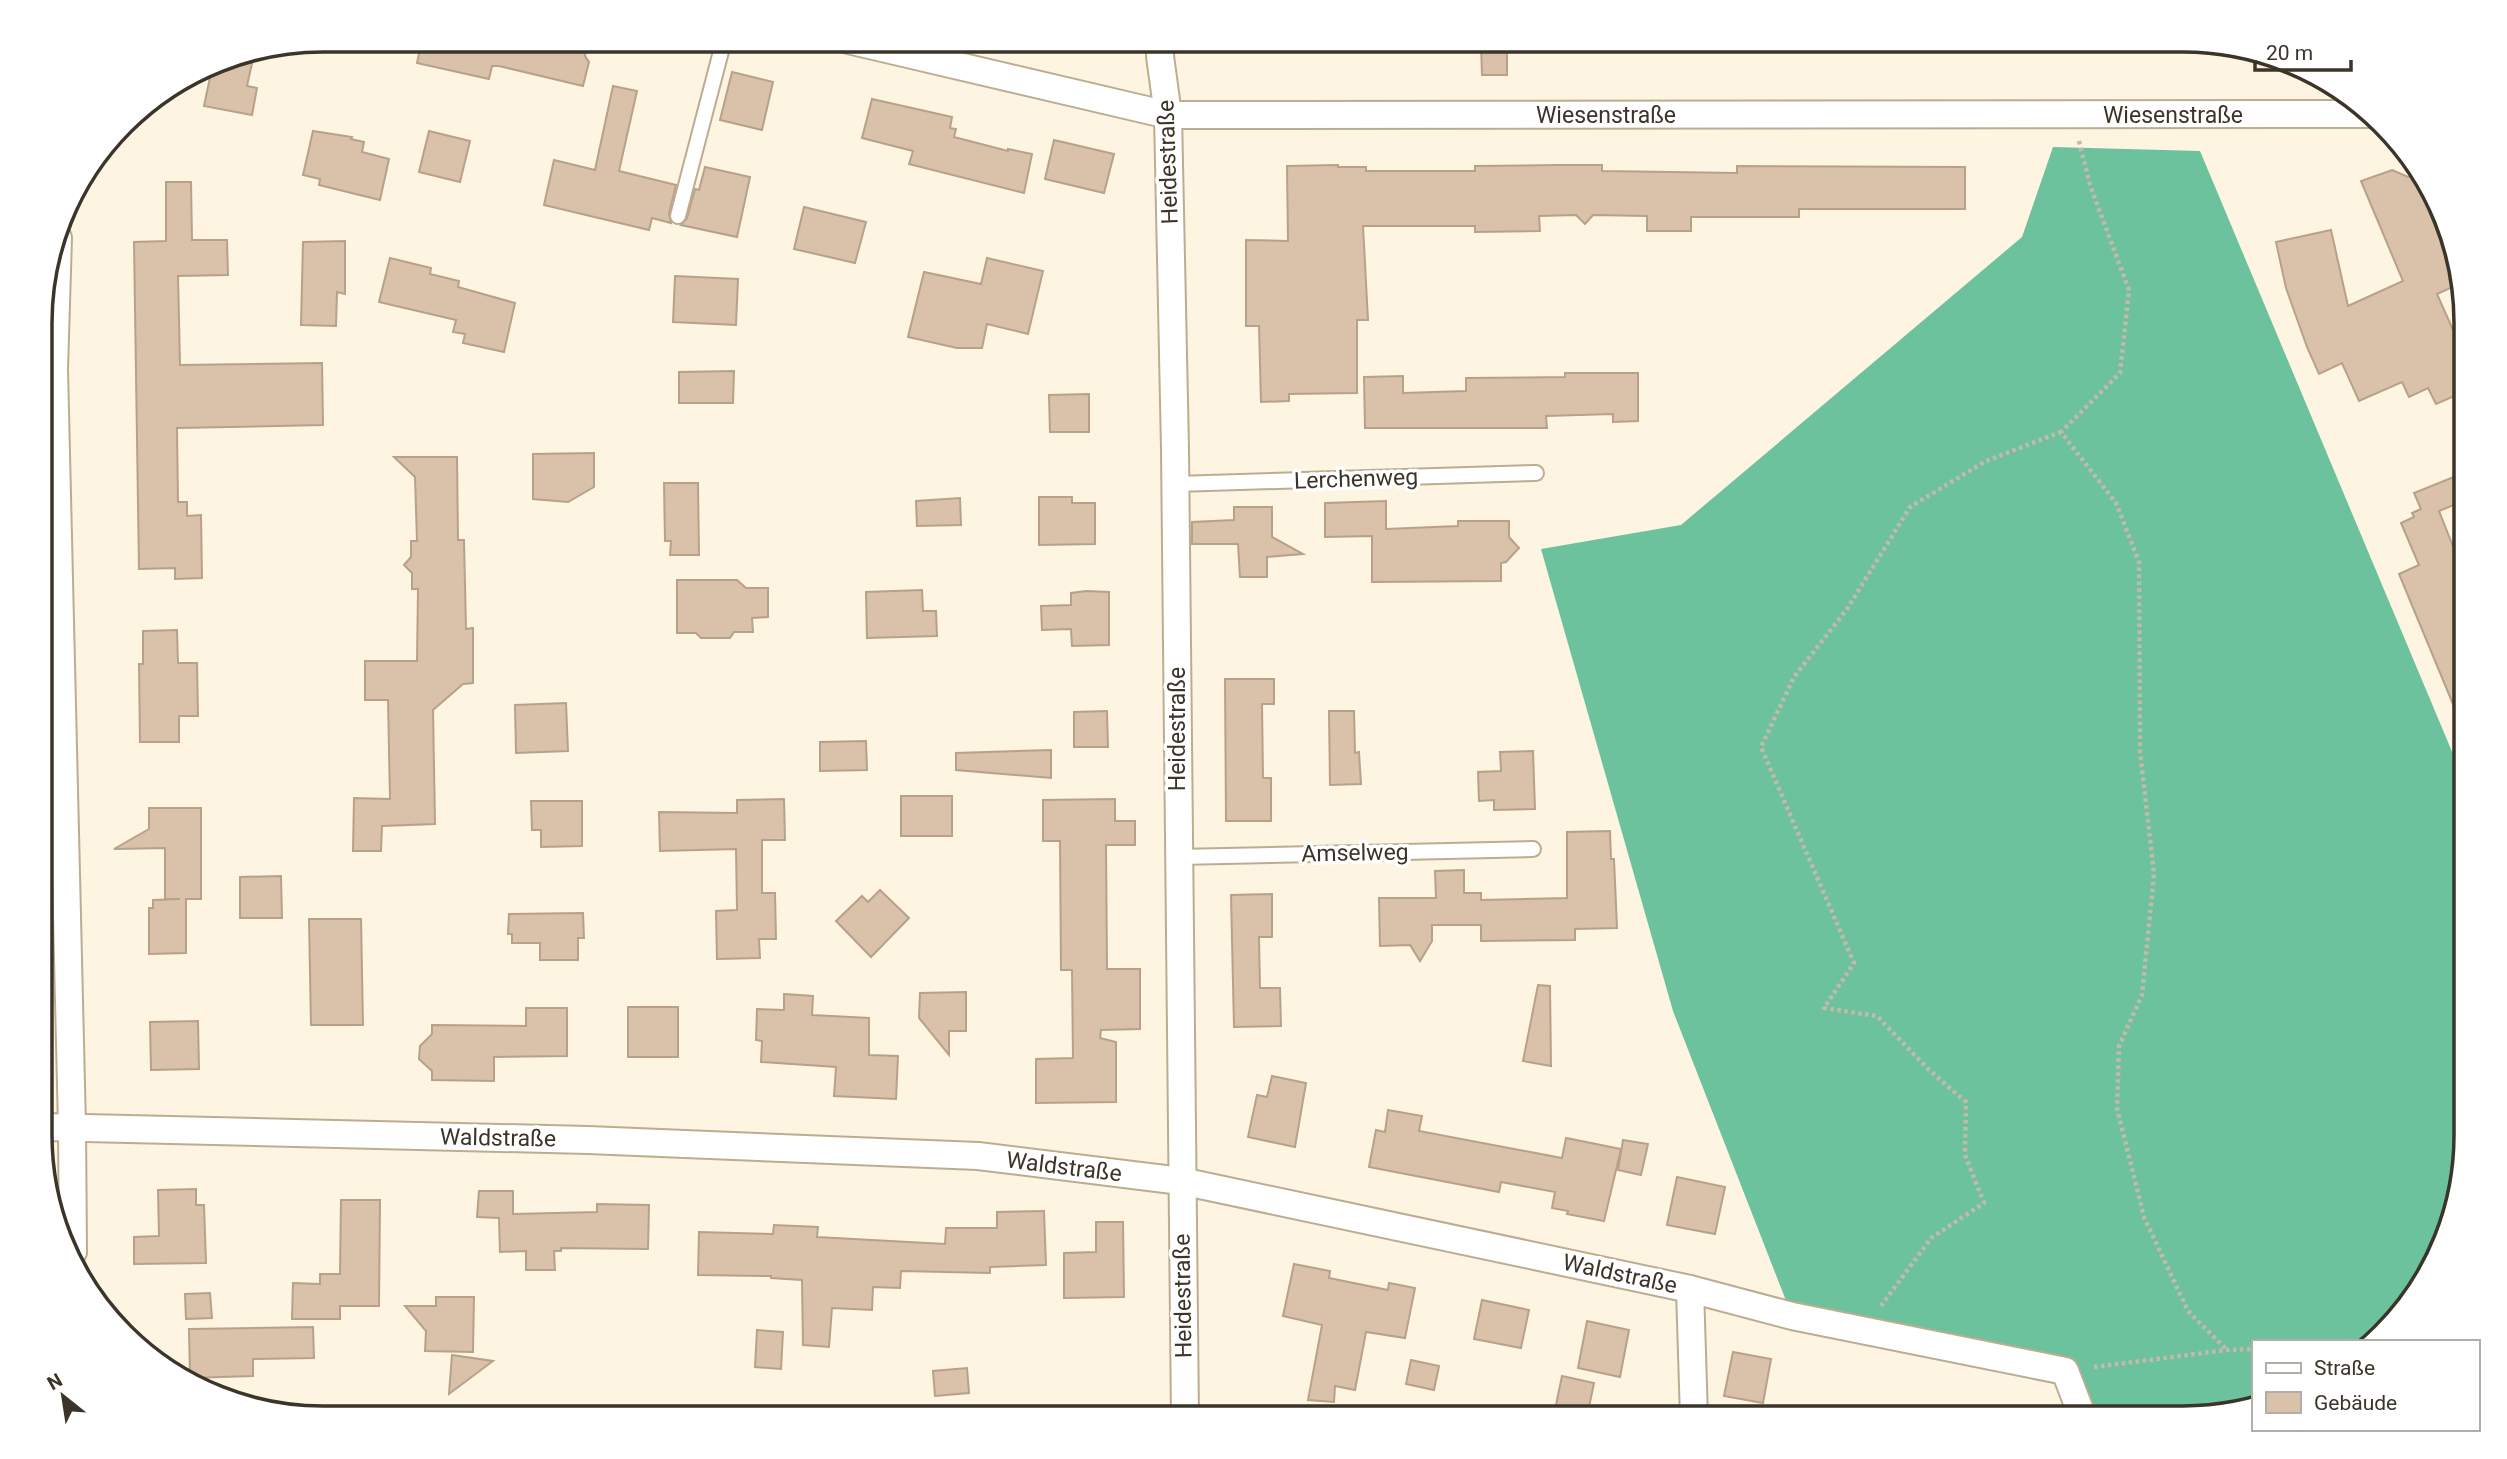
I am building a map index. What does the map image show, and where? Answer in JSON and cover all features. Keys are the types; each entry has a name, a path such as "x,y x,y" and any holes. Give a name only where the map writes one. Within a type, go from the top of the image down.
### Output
{"street":[{"name":"Wiesenstraße","path":"899,52 1168,115 2356,114"},
{"name":"Heidestraße","path":"1160,52 1168,115 1175,484 1185,1406"},
{"path":"57,277 54,369 73,1239"},
{"name":"Waldstraße","path":"52,1127 588,1140 978,1156 1181,1181 1690,1289 1791,1316 2065,1371"},
{"path":"1690,1289 1694,1406"},
{"path":"2065,1371 2078,1406"}],"lane":[{"path":"678,216 721,52"},
{"name":"Lerchenweg","path":"1175,484 1536,473"},
{"name":"Amselweg","path":"1178,857 1533,849"}],"path":[{"path":"1862,1330 1931,1238 1984,1203 1965,1155 1966,1102 1928,1069 1877,1016 1824,1008 1854,963 1761,747 1794,677 1847,609 1910,507 1986,461 2061,432 2120,373 2129,290 2090,185 2072,115"},
{"path":"2061,432 2116,503 2139,562 2140,751 2154,874 2142,995 2119,1046 2117,1108 2144,1217 2188,1311 2227,1350"},
{"path":"2065,1371 2252,1349"}],"green space":[{"path":"2053,147 2200,151 2455,759 2455,1136 2449,1189 2440,1223 2427,1255 2399,1301 2361,1340 2252,1340 2252,1397 2237,1401 2201,1406 2078,1406 2065,1370 1792,1316 1673,1011 1541,549 1681,525 2022,237"}],"building":[{"path":"419,52 586,52 589,62 583,86 499,66 492,66 489,79 417,63"},
{"path":"1481,52 1507,52 1507,75 1482,75"},
{"path":"252,62 247,86 257,88 252,115 204,106 210,77"},
{"path":"732,72 773,82 762,130 720,120"},
{"path":"613,86 637,91 619,171 676,185 669,214 671,223 652,218 649,230 544,205 554,160 595,170"},
{"path":"872,99 952,117 950,128 956,129 954,137 1008,151 1032,154 1024,193 909,164 913,151 862,138"},
{"path":"313,131 352,137 351,139 364,142 362,152 389,159 380,200 319,185 320,179 303,175"},
{"path":"429,131 470,141 460,182 419,172"},
{"path":"1054,140 1114,154 1104,193 1045,179"},
{"path":"1602,165 1602,171 1737,173 1737,166 1965,167 1965,209 1799,209 1799,217 1691,217 1691,231 1647,231 1647,216 1593,215 1585,224 1576,215 1539,216 1540,231 1475,232 1475,226 1363,226 1368,320 1357,320 1357,393 1289,394 1289,401 1261,402 1259,326 1246,326 1246,240 1288,241 1287,166 1366,167 1366,171 1475,171 1475,166"},
{"path":"705,167 750,177 737,237 681,225 687,218 695,189 699,190"},
{"path":"2392,170 2411,176 2425,200 2441,241 2452,287 2437,294 2455,334 2455,396 2436,404 2428,388 2409,397 2402,382 2359,401 2342,363 2319,374 2286,288 2276,242 2331,230 2348,306 2403,281 2361,181"},
{"path":"166,182 191,182 192,240 227,240 228,275 178,276 180,365 322,363 323,425 177,428 178,502 187,502 187,516 201,515 202,578 175,579 175,568 139,569 134,242 166,241"},
{"path":"804,207 866,222 855,263 794,249"},
{"path":"345,241 345,294 337,292 336,326 301,325 303,242"},
{"path":"390,258 431,268 430,274 459,281 458,287 515,303 504,352 463,343 465,334 453,332 456,320 379,302"},
{"path":"987,258 1043,271 1028,334 987,324 982,348 957,348 908,337 924,272 981,284"},
{"path":"675,276 738,279 736,325 673,322"},
{"path":"734,371 733,403 679,403 679,372"},
{"path":"1565,373 1638,373 1638,421 1613,422 1613,414 1546,416 1547,428 1365,428 1364,377 1403,376 1403,393 1466,391 1466,378 1565,377"},
{"path":"1089,394 1089,432 1050,432 1049,395"},
{"path":"594,453 594,487 568,502 533,499 533,454"},
{"path":"394,457 457,457 458,540 464,540 466,629 473,628 473,683 463,684 433,710 435,824 382,826 381,851 353,851 354,798 390,799 388,700 365,700 365,661 417,661 418,589 412,589 412,573 404,565 411,557 411,541 417,541 415,477"},
{"path":"2455,476 2455,504 2439,511 2455,551 2455,709 2399,574 2419,565 2401,523 2414,517 2412,513 2421,509 2414,493"},
{"path":"664,483 698,483 699,555 670,555 671,541 665,541"},
{"path":"1039,497 1072,497 1072,503 1095,503 1095,544 1039,545"},
{"path":"960,498 961,525 917,526 916,501"},
{"path":"1386,501 1386,529 1458,526 1458,521 1509,521 1509,537 1519,548 1506,562 1501,563 1501,581 1372,582 1372,536 1325,537 1325,503"},
{"path":"1234,507 1272,507 1272,537 1303,554 1267,557 1267,577 1240,577 1238,544 1192,544 1192,522 1234,520"},
{"path":"677,580 737,580 746,588 768,588 768,617 752,618 753,632 734,632 730,638 701,638 696,633 677,633"},
{"path":"922,590 923,611 936,611 937,636 867,638 866,592"},
{"path":"1109,592 1109,645 1072,646 1071,629 1042,630 1041,606 1071,605 1071,593"},
{"path":"177,630 178,663 197,663 198,716 179,716 179,742 140,742 139,664 143,664 143,631"},
{"path":"1225,679 1274,679 1274,704 1262,704 1263,778 1271,778 1271,821 1226,821"},
{"path":"566,703 568,751 516,753 515,705"},
{"path":"1107,711 1108,747 1074,747 1074,712"},
{"path":"1329,711 1354,711 1355,753 1359,752 1361,784 1330,785"},
{"path":"866,741 867,770 820,771 820,742"},
{"path":"1051,750 1051,778 956,770 956,753"},
{"path":"1533,751 1535,809 1494,810 1494,800 1479,801 1478,772 1501,771 1500,752"},
{"path":"901,796 952,796 952,836 901,836"},
{"path":"784,799 785,840 762,840 762,893 775,893 776,939 759,939 760,958 717,959 716,911 737,910 736,849 660,851 659,812 737,813 737,800"},
{"path":"1115,799 1115,821 1135,821 1135,845 1106,845 1107,969 1140,969 1140,1029 1101,1030 1100,1038 1116,1042 1116,1102 1036,1103 1036,1059 1073,1058 1072,970 1061,970 1060,841 1043,841 1043,800"},
{"path":"531,801 582,801 582,846 541,847 541,830 532,830"},
{"path":"149,808 201,808 201,899 186,899 186,953 149,954 149,908 153,908 153,900 180,899 165,899 165,848 114,849 149,829"},
{"path":"1610,831 1617,928 1575,929 1575,940 1481,941 1481,925 1432,925 1432,941 1420,961 1410,945 1380,946 1379,898 1436,898 1435,871 1464,870 1464,893 1481,893 1481,900 1567,898 1567,832"},
{"path":"281,876 282,918 240,918 240,877"},
{"path":"880,890 909,918 871,957 836,921 862,896 868,902"},
{"path":"1272,894 1272,937 1259,937 1260,988 1280,988 1281,1026 1234,1027 1231,895"},
{"path":"583,913 584,938 578,938 578,960 540,960 540,943 512,943 512,934 508,934 509,914"},
{"path":"309,919 361,919 363,1025 311,1025"},
{"path":"1538,985 1550,986 1551,1066 1523,1061"},
{"path":"966,992 966,1031 949,1031 949,1055 919,1018 920,993"},
{"path":"784,994 813,996 812,1015 869,1018 869,1055 898,1056 896,1099 834,1096 836,1067 761,1062 762,1041 756,1040 757,1009 784,1010"},
{"path":"628,1007 678,1007 678,1057 628,1057"},
{"path":"526,1008 567,1008 567,1056 494,1057 494,1081 432,1080 432,1071 419,1059 420,1046 432,1034 432,1025 526,1026"},
{"path":"198,1021 199,1069 151,1070 150,1022"},
{"path":"1272,1076 1306,1083 1295,1147 1248,1137 1257,1095 1267,1097"},
{"path":"1388,1110 1422,1116 1419,1131 1562,1158 1566,1138 1621,1149 1604,1221 1567,1214 1568,1211 1552,1208 1555,1192 1501,1182 1499,1192 1369,1167 1376,1130 1385,1132"},
{"path":"1623,1140 1648,1144 1641,1175 1618,1170"},
{"path":"1677,1177 1725,1187 1715,1234 1667,1225"},
{"path":"196,1189 196,1205 204,1205 206,1263 134,1264 134,1237 159,1236 158,1190"},
{"path":"479,1191 513,1191 513,1214 597,1212 597,1204 649,1205 648,1249 561,1248 561,1251 554,1251 555,1270 526,1270 526,1251 500,1252 499,1218 477,1217"},
{"path":"341,1200 380,1200 379,1306 340,1306 340,1319 292,1319 293,1283 320,1284 320,1274 340,1274"},
{"path":"1044,1211 1046,1265 990,1267 990,1273 901,1271 900,1288 873,1287 872,1310 832,1308 829,1347 803,1345 802,1280 771,1276 698,1275 699,1232 773,1234 774,1225 818,1227 817,1237 945,1244 946,1228 997,1228 997,1212"},
{"path":"1096,1222 1123,1222 1124,1297 1064,1298 1064,1253 1096,1252"},
{"path":"1294,1264 1330,1271 1329,1278 1388,1290 1389,1283 1415,1288 1405,1338 1366,1332 1355,1390 1335,1386 1334,1402 1308,1400 1322,1325 1283,1316"},
{"path":"210,1293 212,1318 186,1319 185,1294"},
{"path":"436,1297 474,1297 473,1352 425,1351 426,1331 405,1306 436,1306"},
{"path":"1482,1300 1529,1310 1521,1348 1474,1339"},
{"path":"1587,1321 1629,1330 1620,1377 1578,1368"},
{"path":"313,1327 314,1358 253,1359 253,1376 202,1378 190,1371 189,1329"},
{"path":"757,1330 783,1332 781,1369 755,1367"},
{"path":"1733,1352 1771,1359 1763,1403 1724,1396"},
{"path":"452,1355 493,1361 449,1394"},
{"path":"1411,1360 1439,1366 1434,1390 1406,1384"},
{"path":"967,1368 969,1393 935,1396 933,1371"},
{"path":"1562,1376 1594,1383 1589,1406 1556,1405"}]}
